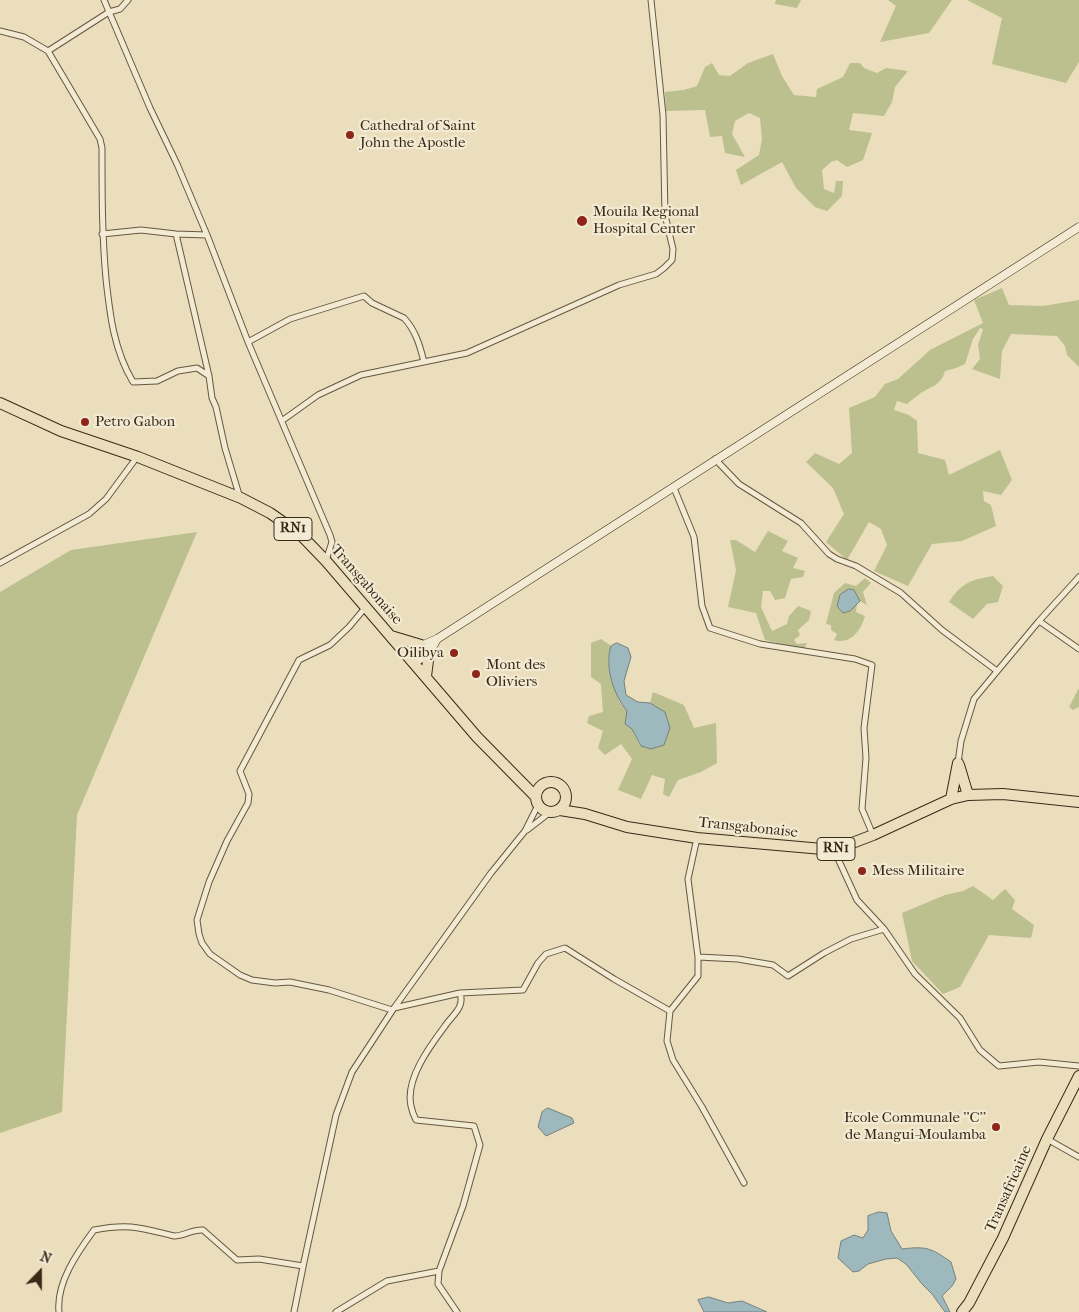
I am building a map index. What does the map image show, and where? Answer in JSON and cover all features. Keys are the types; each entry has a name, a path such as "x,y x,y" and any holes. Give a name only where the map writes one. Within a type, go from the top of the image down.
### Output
{"highway":[{"name":"Transgabonaise","path":"0,403 61,431 138,457 240,498 270,513 300,534 326,561 477,737 507,766 537,801"},
{"path":"390,636 421,645"},
{"path":"426,676 429,653"},
{"path":"958,763 968,795"},
{"path":"951,799 958,763"},
{"name":"Transgabonaise","path":"507,766 529,780 542,785"},
{"path":"549,782 556,783 562,786 566,799 560,810 545,811 537,801 539,788 549,782"},
{"name":"Transgabonaise","path":"560,810 585,814 626,826 697,838 834,850 874,835 951,799 968,795 1003,794 1079,802"},
{"name":"Transgabonaise","path":"566,799 585,814"},
{"name":"Transafricaine","path":"962,1312 969,1303 1003,1238 1047,1139 1079,1076"}],"street":[{"path":"104,0 150,108 177,164 248,342 283,420 330,535 332,542 326,561"},
{"path":"48,51 110,12 120,9 128,0"},
{"path":"283,420 318,396 361,375 467,353 619,285 656,274 672,260 673,249 665,215 662,115 652,28 651,0"},
{"path":"0,31 24,37 48,51 100,139 102,148 102,234 111,324 124,366 133,382 157,381 178,371 197,368 209,376"},
{"path":"405,653 437,639 1079,227"},
{"path":"102,234 141,230 207,236"},
{"path":"176,234 209,376 212,398 240,498"},
{"path":"248,342 290,319 364,296 372,303 404,318 418,338 424,362"},
{"path":"0,562 89,514 106,499 138,457"},
{"path":"715,459 738,484 801,523 829,554 856,566 901,593 942,630 997,671"},
{"path":"674,488 694,537 702,606 710,628 760,644 855,659 872,665 864,728 866,758 862,809 874,835"},
{"path":"958,763 961,741 974,698 1079,577"},
{"path":"365,608 330,645 299,660 240,771 249,794 248,803 209,882 198,920 198,934 210,954 240,975 252,980 275,983 290,982 329,990 393,1009 460,993 523,990 538,963 546,954 565,948 670,1011"},
{"path":"1039,621 1079,649"},
{"path":"414,663 429,653 437,639"},
{"path":"525,831 537,801"},
{"path":"294,1312 336,1115 352,1072 393,1009 491,873 525,831 549,812"},
{"path":"697,838 688,879 698,957 698,976 670,1011 668,1041 673,1060 702,1107 744,1183"},
{"path":"834,850 857,900 884,929 915,974 960,1018 980,1050 999,1066 1039,1062 1079,1066"},
{"path":"698,957 738,959 773,965 788,976 824,953 851,939 884,929"},
{"path":"457,1312 438,1284 439,1271 463,1206 480,1145 474,1126 416,1120 410,1105 411,1086 417,1068 446,1024 458,1012 460,993"},
{"path":"1047,1139 1079,1157"},
{"path":"59,1312 60,1292 81,1248 94,1230 115,1226 137,1227 174,1236 202,1230 237,1260 259,1259 303,1266"},
{"path":"336,1312 387,1281 439,1271"}],"green space":[{"path":"776,0 801,0 797,8 775,4"},
{"path":"888,0 952,0 929,33 880,42 896,6"},
{"path":"967,0 1079,0 1079,62 1066,83 992,64 1002,18"},
{"path":"773,54 782,76 794,95 816,97 817,89 843,77 850,63 860,63 864,68 877,73 886,68 908,71 895,87 892,102 884,116 853,113 849,130 872,133 863,160 847,167 837,160 831,162 822,170 824,189 834,193 836,181 843,181 842,196 827,211 815,207 796,188 782,162 741,185 736,170 759,155 762,139 760,118 749,113 735,121 732,134 745,157 725,153 722,136 710,137 705,110 666,111 665,92 684,90 697,86 705,67 712,63 719,75 730,76 748,63"},
{"path":"1002,288 1009,305 1043,306 1079,300 1079,367 1067,355 1065,346 1057,336 1011,334 1002,351 1000,379 972,369 980,359 978,345 983,329 980,328 973,339 965,364 945,371 939,382 907,404 897,401 894,410 909,415 917,421 918,453 945,460 949,475 1000,450 1012,480 1001,495 983,491 984,501 991,505 996,526 962,541 932,544 908,586 874,571 887,545 881,529 869,522 847,560 826,542 844,514 833,488 806,462 815,453 839,464 852,453 849,408 875,397 885,384 898,379 930,350 983,323 974,300"},
{"path":"768,531 788,541 782,551 798,558 793,568 805,571 803,577 791,579 785,598 775,600 770,591 763,591 761,607 772,631 787,624 789,616 798,606 811,611 809,620 798,630 800,635 794,640 797,644 807,643 804,649 765,640 756,613 728,607 736,570 730,540 736,540 755,552"},
{"path":"197,532 77,815 62,1112 0,1133 0,592 71,550"},
{"path":"993,576 1003,586 998,602 987,604 973,619 949,602 958,590 968,583"},
{"path":"865,578 871,583 863,592 867,605 860,601 854,590 840,595 837,606 843,613 850,611 857,604 856,612 865,616 861,626 850,638 840,641 834,640 837,634 831,630 831,625 826,624 834,593 845,583 856,586"},
{"path":"601,639 611,646 608,659 612,678 619,701 627,711 632,729 640,746 665,712 650,703 653,692 684,705 694,728 716,723 717,763 701,772 678,780 669,797 663,794 665,779 652,775 641,799 618,790 632,759 621,744 605,755 598,748 603,731 587,723 589,716 603,712 601,684 591,677 591,643"},
{"path":"1079,688 1079,707 1073,710 1069,707"},
{"path":"973,886 993,900 1005,889 1015,900 1012,909 1034,925 1031,938 989,935 960,987 943,994 912,961 902,913 945,895 963,891"}],"water":[{"path":"849,589 854,590 860,601 850,611 843,613 837,606 840,595"},
{"path":"617,643 628,648 631,657 624,681 626,695 638,702 650,703 665,712 670,728 664,745 651,749 641,746 632,729 625,724 627,711 614,689 609,663 611,646"},
{"path":"548,1108 572,1118 574,1123 546,1136 538,1127 542,1112"},
{"path":"879,1212 887,1213 891,1231 902,1249 928,1249 951,1262 956,1279 942,1296 950,1312 945,1312 906,1264 897,1258 868,1264 859,1271 853,1272 838,1258 841,1241 854,1235 863,1238 868,1230 868,1216"},
{"path":"709,1297 728,1303 742,1301 767,1312 704,1312 698,1300"}],"place":[{"name":"Cathedral of Saint John the Apostle","path":"350,135"},
{"name":"Mouila Regional Hospital Center","path":"582,221"},
{"name":"Petro Gabon","path":"85,422"},
{"name":"Oilibya","path":"454,653"},
{"name":"Mont des Oliviers","path":"476,674"},
{"name":"Mess Militaire","path":"862,871"},
{"name":"Ecole Communale ''C'' de Mangui-Moulamba","path":"996,1127"}]}
